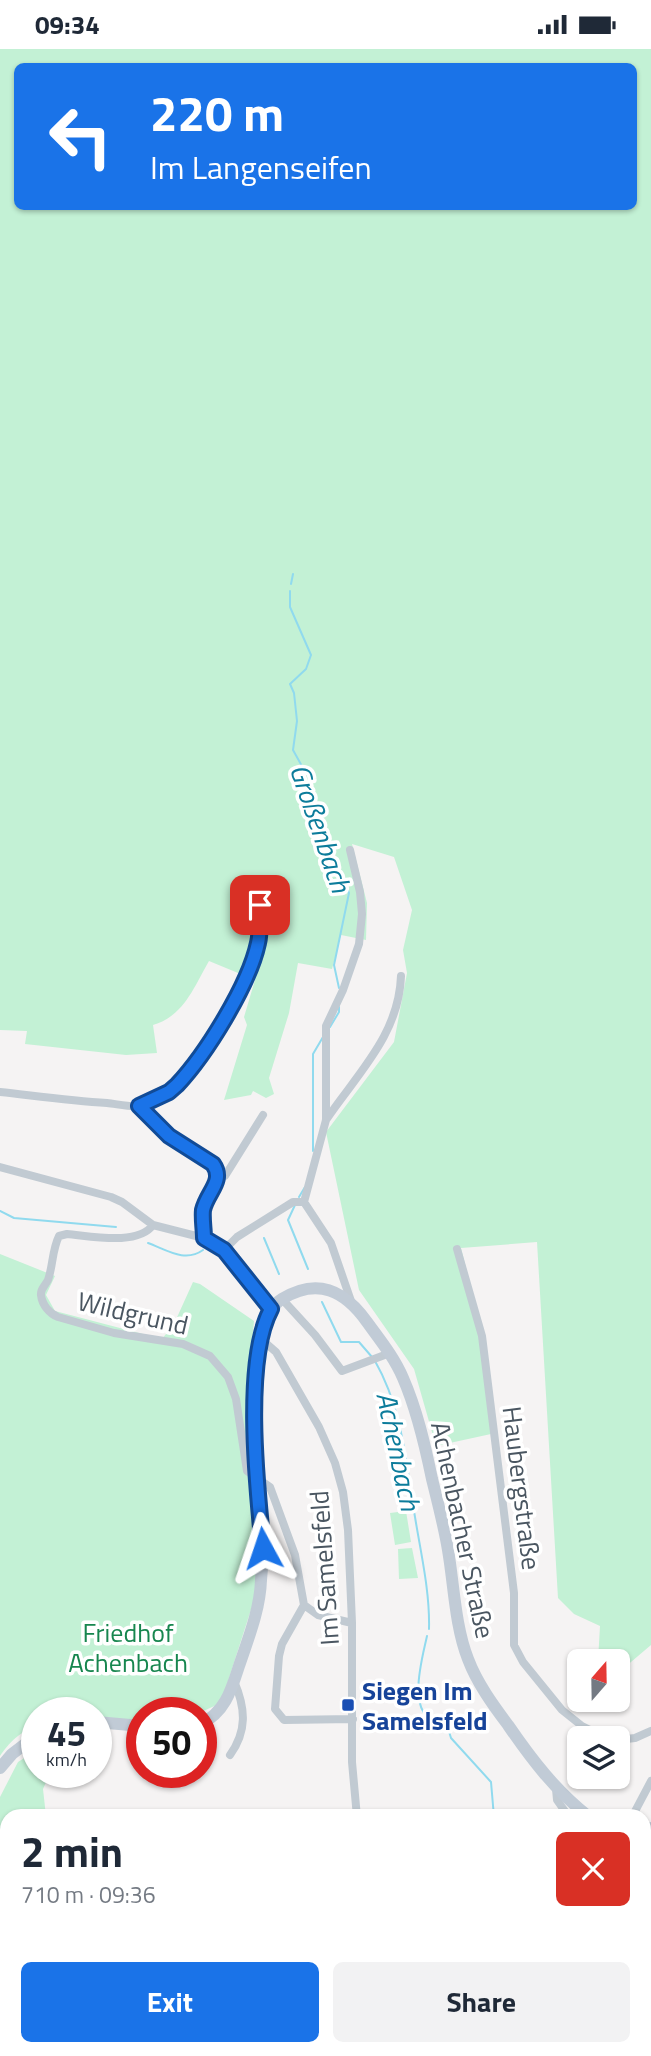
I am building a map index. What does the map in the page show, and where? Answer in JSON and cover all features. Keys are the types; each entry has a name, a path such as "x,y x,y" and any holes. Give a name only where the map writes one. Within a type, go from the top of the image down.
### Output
{"main road":[{"path":"217,1714 225,1704 253,1626 261,1585 263,1548 256,1479 256,1400 261,1339 271,1309 282,1299 302,1290 313,1288 338,1293 351,1301"},
{"name":"Achenbacher Straße","path":"351,1301 390,1353 403,1378 422,1433 447,1541 466,1655 473,1672 496,1709 556,1789 580,1809"},
{"path":"0,1768 21,1746"}],"street":[{"path":"350,850 360,892 362,926 347,979 326,1026 326,1120 304,1202 331,1243 351,1301"},
{"path":"0,1092 139,1106 169,1092 222,1024 251,966 259,942 260,905"},
{"path":"326,1120 374,1057 390,1027 401,976"},
{"path":"139,1106 169,1136 213,1164 219,1177"},
{"path":"219,1177 225,1176 263,1115"},
{"path":"0,1167 111,1197 153,1225 204,1238 224,1250 271,1309"},
{"path":"204,1238 203,1209 219,1177"},
{"path":"224,1250 237,1237 293,1202 304,1202"},
{"name":"Wildgrund","path":"153,1225 149,1231 137,1238 66,1234 59,1236 48,1279 42,1289 44,1303 51,1314 58,1317 114,1333 183,1344 210,1356 228,1377 236,1399 247,1471 256,1479"},
{"name":"Haubergstraße","path":"457,1249 482,1336 513,1580 514,1645 523,1662 562,1710 582,1726"},
{"path":"282,1299 315,1335 342,1371 390,1353"},
{"name":"Im Samelsfeld","path":"261,1339 276,1352 320,1427 335,1463 343,1492 348,1530 352,1623 352,1762 356,1809"},
{"path":"256,1479 270,1487 295,1555 304,1605 278,1656 275,1709 284,1720 353,1719"},
{"path":"304,1605 318,1615 352,1623"},
{"path":"230,1755 240,1740 243,1715 234,1681"},
{"path":"630,1739 651,1731"},
{"path":"636,1809 651,1781"},
{"path":"556,1789 556,1800 563,1809"}],"green space":[{"path":"0,49 651,49 651,1645 630,1663 630,1649 599,1649 600,1626 574,1614 558,1598 537,1242 461,1248 485,1343 491,1434 436,1446 414,1369 359,1290 326,1132 394,1042 407,973 403,950 412,910 394,857 352,844 367,903 366,940 341,935 332,969 298,963 289,1013 269,1078 274,1094 266,1098 253,1091 251,1095 224,1100 247,1025 244,1017 255,980 209,961 180,1008 164,1021 153,1025 157,1053 126,1055 25,1044 27,1031 0,1030"},
{"name":"Friedhof Achenbach","path":"0,1254 55,1276 46,1295 55,1311 162,1339 174,1324 193,1282 200,1284 254,1321 246,1415 257,1591 221,1703 217,1705 217,1697 126,1697 126,1719 112,1719 112,1697 21,1697 21,1734 0,1756"},
{"path":"406,1511 411,1542 395,1545 390,1513"},
{"path":"412,1548 418,1578 399,1579 398,1549"},
{"path":"21,1760 21,1788 43,1788 45,1809 0,1809 0,1797"}],"waterway":[{"name":"Großenbach","path":"291,584 293,574"},
{"name":"Großenbach","path":"290,591 290,607 311,655 306,669 290,684 294,693 297,721 293,750 303,768 307,792 323,828 325,840 349,893 334,965 339,988"},
{"name":"Großenbach","path":"330,1027 339,1007"},
{"name":"Großenbach","path":"313,1151 313,1054 323,1037"},
{"name":"Großenbach","path":"299,1197 305,1187"},
{"name":"Großenbach","path":"295,1205 288,1220 308,1269"},
{"name":"Achenbach","path":"0,1211 14,1218 116,1227"},
{"name":"Achenbach","path":"264,1238 279,1274"},
{"name":"Achenbach","path":"148,1243 183,1255 196,1254 203,1250"},
{"name":"Achenbach","path":"322,1302 341,1342 359,1342 372,1357"},
{"name":"Achenbach","path":"375,1361 392,1399 402,1437 425,1573 429,1629"},
{"name":"Achenbach","path":"427,1636 418,1690 424,1714 433,1721 447,1725 451,1738 491,1782 493,1809"}],"place":[{"name":"Siegen Im Samelsfeld","path":"348,1705"}],"route":[{"path":"260,905 259,942 251,966 222,1024 177,1085 169,1092 139,1106 176,1142 213,1164 218,1170 219,1177 203,1209 204,1238 224,1250 271,1309 261,1339 256,1400 256,1479 263,1548"}]}
